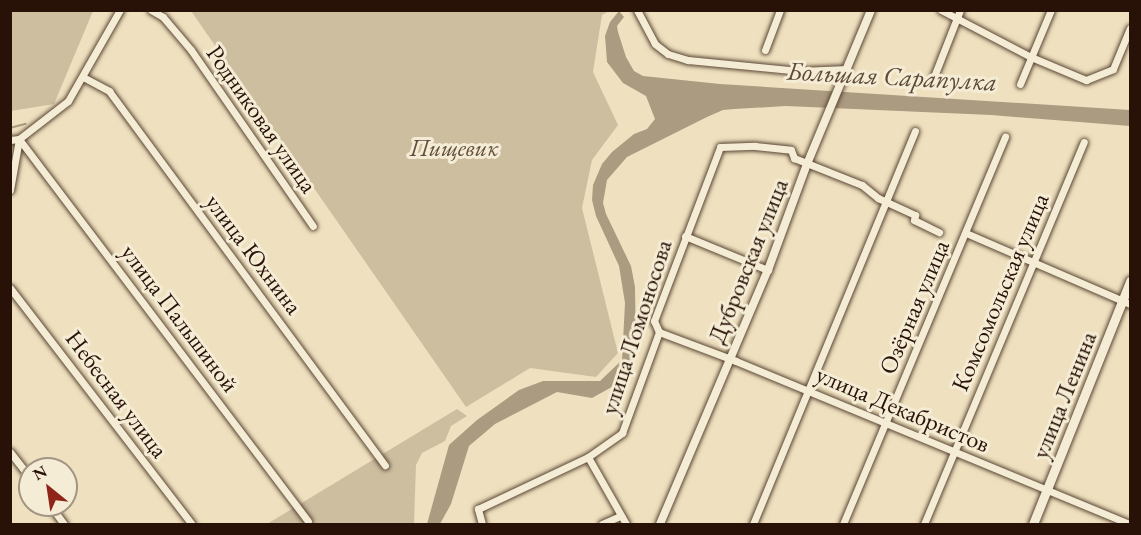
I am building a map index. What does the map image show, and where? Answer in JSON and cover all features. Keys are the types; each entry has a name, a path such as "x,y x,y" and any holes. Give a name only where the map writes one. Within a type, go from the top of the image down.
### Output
{"main road":[{"name":"улица Ленина","path":"1033,525 1127,302 1131,281"}],"street":[{"path":"10,140 19,139 68,101 120,10"},
{"name":"Родниковая улица","path":"151,10 163,17 191,50 313,226"},
{"path":"637,10 655,44 668,54 710,64 846,72"},
{"path":"765,50 780,10"},
{"name":"Дубровская улица","path":"660,525 768,270 807,164 824,128 871,10"},
{"path":"941,10 958,14 1031,57 1086,80 1113,69 1131,28"},
{"path":"1020,84 1051,10"},
{"path":"933,79 958,14"},
{"name":"улица Юхнина","path":"83,77 109,91 386,465"},
{"path":"753,525 915,132"},
{"name":"Озёрная улица","path":"843,525 1005,136"},
{"path":"10,190 19,139"},
{"name":"улица Пальшиной","path":"19,139 308,521"},
{"name":"Комсомольская улица","path":"924,525 1084,142"},
{"name":"улица Ломоносова","path":"482,525 478,509 588,457 622,433 659,332 654,321 720,147 755,146 791,150 794,158 807,164"},
{"path":"807,164 862,185 886,202 915,215 914,220 939,232"},
{"path":"966,233 1127,302"},
{"path":"686,236 768,270"},
{"name":"Небесная улица","path":"10,288 192,525"},
{"name":"улица Декабристов","path":"659,332 730,358 1130,525"},
{"path":"588,457 626,525"},
{"path":"602,525 620,516"}],"green space":[{"path":"11,10 93,11 54,104 11,111"},
{"name":"Пищевик","path":"191,11 609,11 602,15 593,72 618,125 592,160 582,208 618,353 596,377 530,368 466,407"},
{"path":"457,409 467,416 451,426 445,441 422,453 416,465 414,524 267,524"}],"shaded area":[{"name":"Большая Сарапулка","path":"619,11 624,17 617,26 626,57 634,71 643,76 720,84 1130,110 1130,126 991,115 786,106 734,109 723,110 707,117 627,157 607,180 603,203 631,266 635,287 636,356 619,383 592,398 557,392 495,424 469,446 451,504 440,524 427,524 449,445 477,420 519,390 543,381 600,381 622,360 625,303 619,266 596,216 592,200 593,185 602,164 612,152 634,134 647,129 655,119 646,96 623,83 607,62 605,36 610,22"}],"waterway":[{"path":"10,128 25,124"}]}
